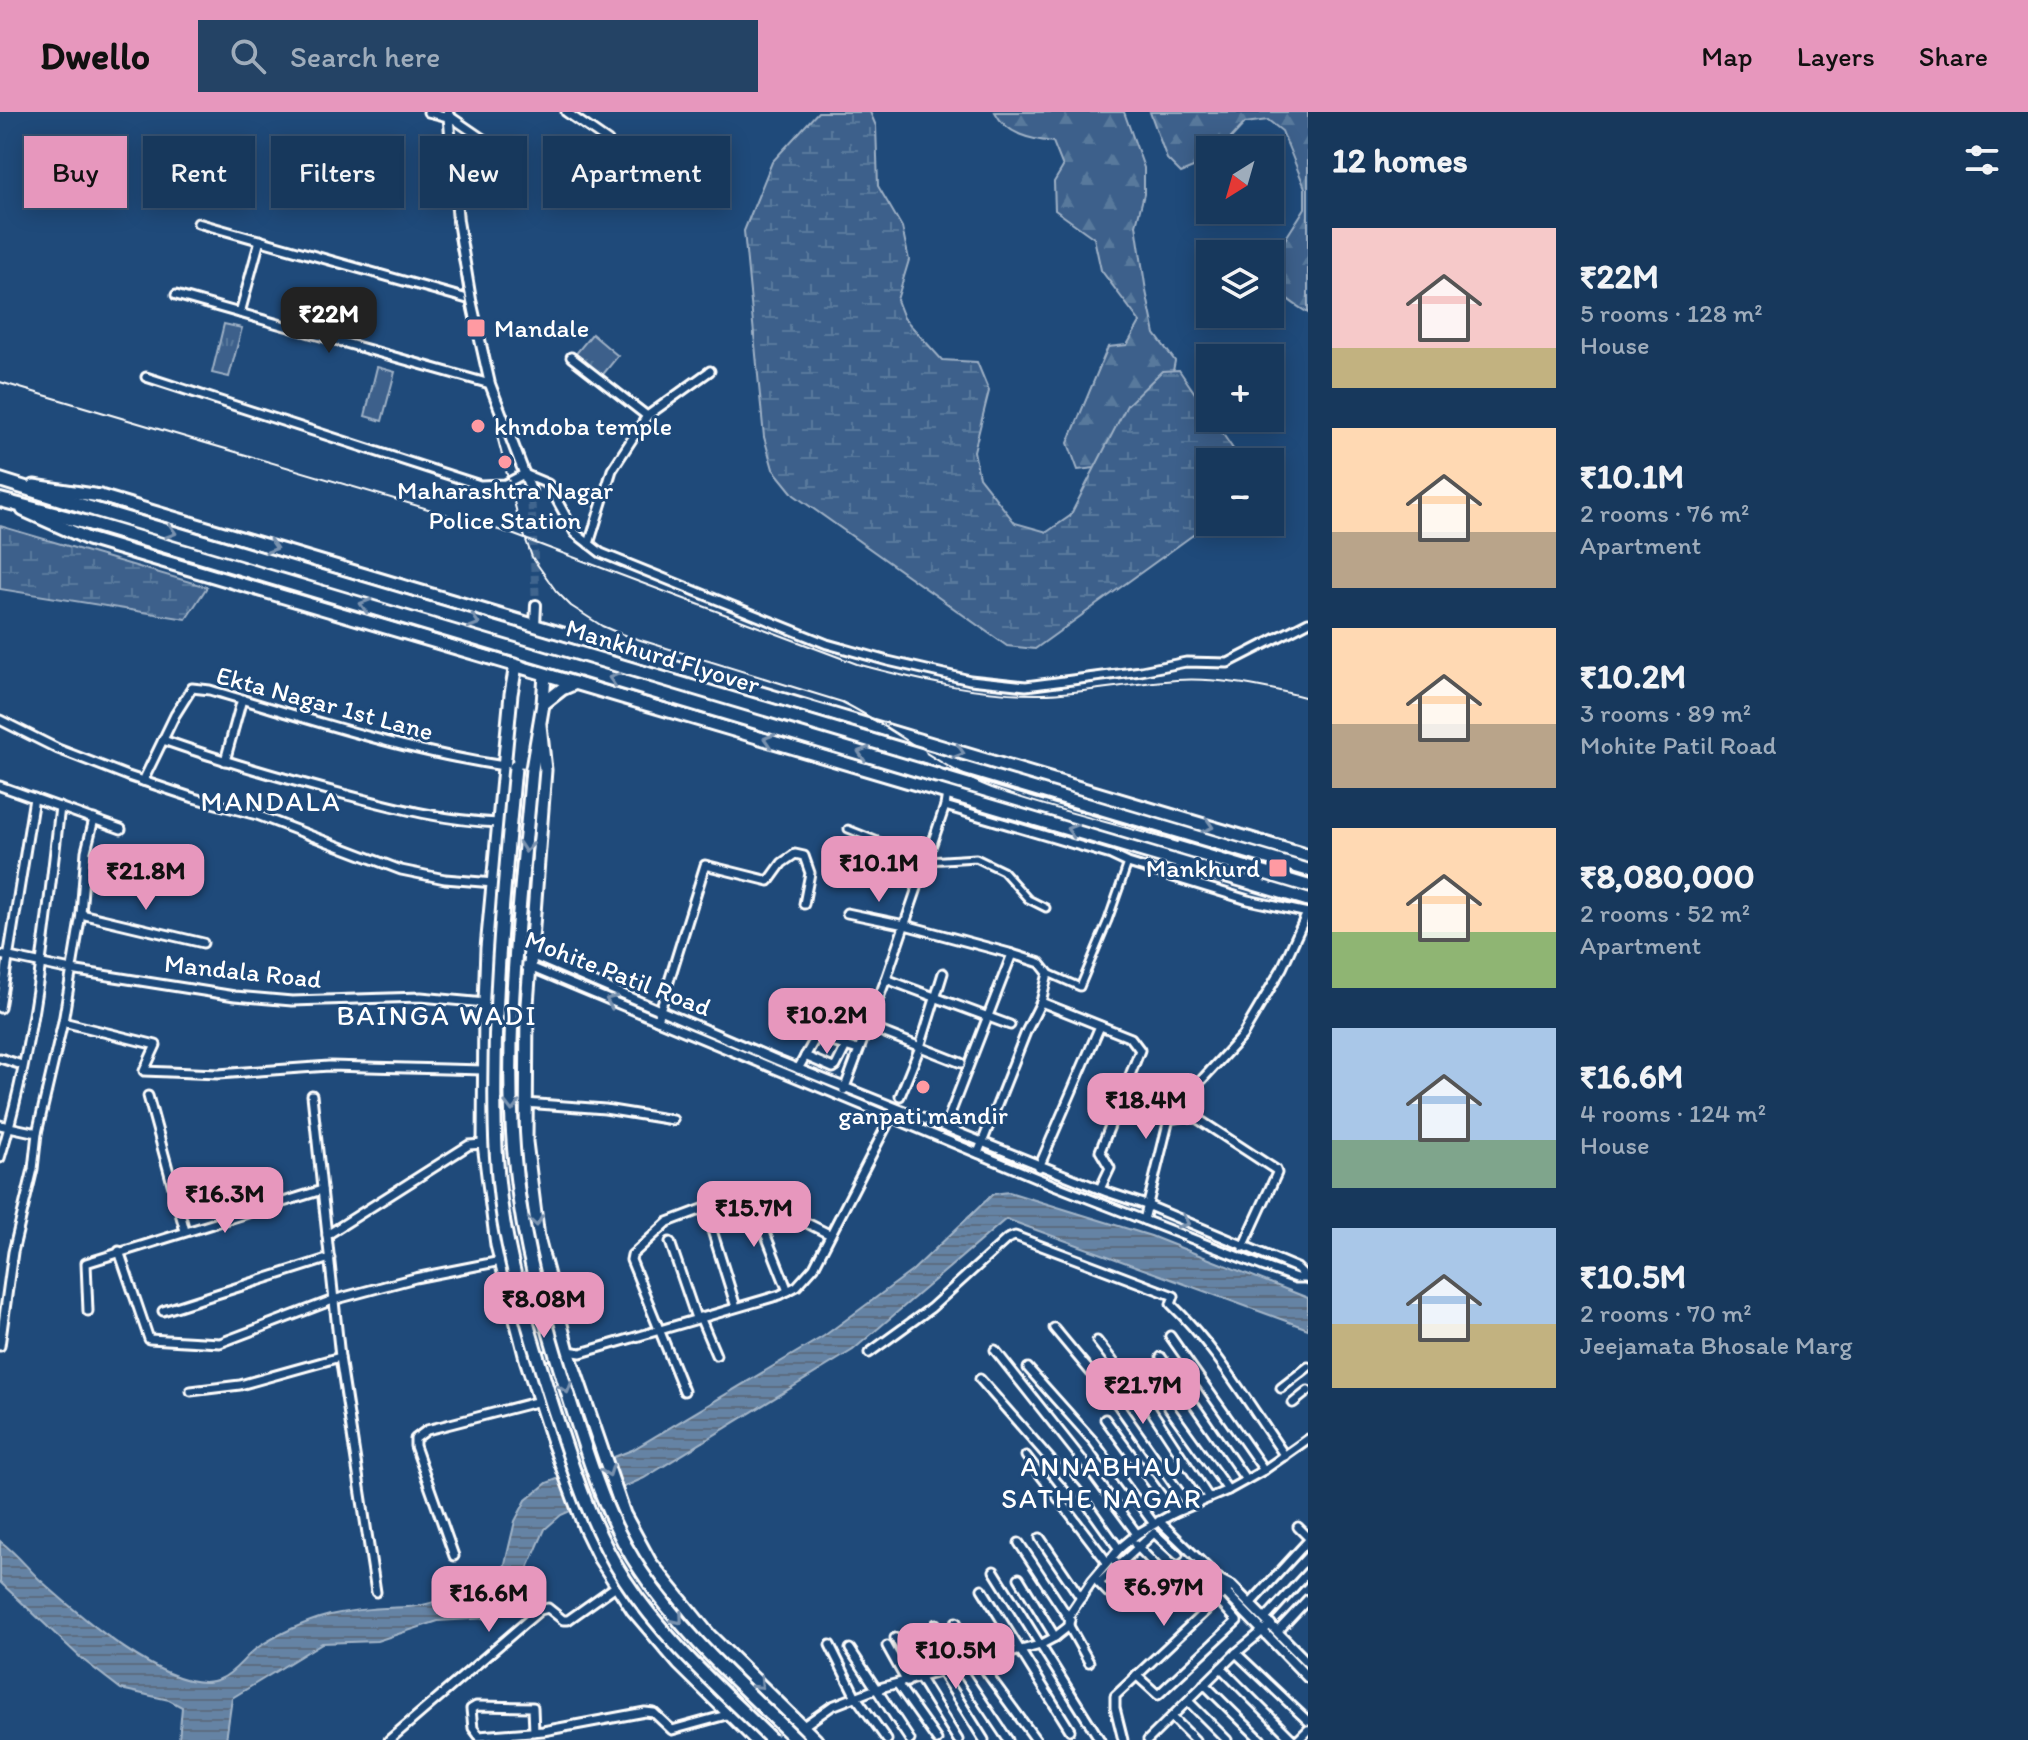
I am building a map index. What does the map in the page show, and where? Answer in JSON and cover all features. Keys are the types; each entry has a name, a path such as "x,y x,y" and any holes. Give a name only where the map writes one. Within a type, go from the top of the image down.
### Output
{"highway":[{"name":"Mankhurd Flyover","path":"3,481 1308,870"},
{"path":"3,481 100,496 1308,856"},
{"name":"Mankhurd Flyover","path":"0,500 92,524 938,776"},
{"path":"0,500 88,539 1308,900"},
{"path":"535,626 516,665 510,722 496,1003 494,1116 502,1206 517,1280 563,1439 609,1554 642,1604 687,1656 772,1740"},
{"path":"535,626 545,674 532,769 514,1003 513,1129 525,1240 580,1433 612,1518 640,1570 699,1644 797,1740"},
{"path":"543,704 576,683"},
{"path":"540,725 545,770 531,961 525,1103 529,1172 538,1238 568,1351 592,1429 624,1514 650,1562 709,1635 816,1740"},
{"path":"509,766 499,823 485,1003 484,1144 501,1261 526,1359 585,1528 616,1586 633,1610 679,1664 756,1740"},
{"path":"938,776 1308,886"},
{"path":"932,789 978,787"},
{"path":"679,1664 709,1635"}],"street":[{"path":"428,112 448,115 479,136"},
{"path":"566,112 601,136"},
{"path":"448,115 458,221 471,300 490,384 531,491"},
{"path":"198,223 471,300"},
{"path":"240,313 260,240"},
{"path":"176,295 490,384"},
{"path":"571,357 647,416"},
{"path":"589,544 612,470 647,416 710,371"},
{"path":"146,377 480,485 505,484 524,474"},
{"path":"524,474 548,484 575,533 601,553 827,644 970,680 1026,686 1186,662 1228,663 1308,622"},
{"path":"535,626 536,605"},
{"name":"Ekta Nagar 1st Lane","path":"143,781 192,688 242,699 366,737 463,760 509,766"},
{"path":"225,761 242,699"},
{"path":"0,720 58,749 143,781 257,815 401,870 445,879 494,883"},
{"path":"163,740 311,787 411,811 474,823 499,823"},
{"path":"0,786 121,829"},
{"path":"843,1092 928,861 947,793"},
{"path":"0,1008 34,798"},
{"path":"945,806 1248,900 1308,913 1282,968 1242,1036 1197,1085"},
{"path":"0,1158 10,1127 41,964 60,807"},
{"path":"0,1346 13,1252 63,1022 81,914 86,851 94,819"},
{"path":"848,829 928,861 976,858 1003,871 1028,899 1046,908"},
{"path":"1111,855 1119,844"},
{"path":"657,1020 705,865 769,881 782,863 795,854 804,856 810,873 804,904"},
{"path":"847,913 1012,954 1040,963 1048,973 1080,987 1128,863"},
{"path":"81,914 203,943"},
{"path":"487,954 531,961 657,1020 843,1092 891,1117 1035,1177 1239,1257 1296,1278 1308,1278"},
{"name":"Mohite Patil Road","path":"487,954 531,961 661,1010 784,1068 798,1069 843,1092 896,1108 1149,1206 1297,1268 1308,1278"},
{"path":"945,1127 1012,954"},
{"name":"Mandala Road","path":"0,955 71,970 235,996 292,1001 421,997 485,1003"},
{"path":"900,1096 920,1047 943,973"},
{"path":"978,1153 1041,1002 1048,973"},
{"path":"886,979 1010,1025"},
{"path":"1041,1002 1131,1038 1140,1050 1100,1151 1110,1168 1100,1189"},
{"path":"63,1022 156,1045 144,1071 218,1074 343,1066 484,1070"},
{"path":"867,1026 961,1063"},
{"path":"1035,1177 1100,1026"},
{"path":"707,1041 711,1031"},
{"path":"798,1069 816,1037 858,1050"},
{"path":"805,1056 833,1068 846,1046"},
{"path":"0,1058 22,1065"},
{"path":"312,1095 340,1357 376,1592"},
{"path":"148,1096 185,1231"},
{"path":"525,1103 605,1109 673,1120"},
{"path":"526,1359 568,1351 581,1353 797,1286 814,1267 896,1108"},
{"path":"1144,1220 1163,1133 1169,1119 1187,1116 1198,1119 1268,1162 1277,1173 1239,1257"},
{"path":"0,1125 37,1133"},
{"path":"327,1235 469,1145 484,1144"},
{"path":"1059,1186 1064,1175"},
{"path":"88,1311 86,1263 322,1190"},
{"path":"684,1391 631,1260 632,1255 668,1222 737,1196 750,1195 829,1234"},
{"path":"750,1195 788,1291"},
{"path":"705,1208 736,1307"},
{"path":"869,1353 931,1308 1007,1239 1015,1236 1174,1296 1171,1304 1216,1359 1285,1456"},
{"path":"1217,1248 1221,1238"},
{"path":"670,1242 698,1318 716,1355"},
{"path":"119,1251 149,1339 220,1343 415,1278 501,1261"},
{"path":"1261,1265 1265,1255"},
{"path":"163,1311 330,1258"},
{"path":"1054,1328 1118,1405 1189,1506"},
{"path":"1170,1336 1264,1470"},
{"path":"1097,1341 1151,1410 1209,1498"},
{"path":"995,1350 1134,1537 1138,1547 1159,1569"},
{"path":"191,1391 240,1385 340,1357"},
{"path":"1161,1357 1246,1480"},
{"path":"1281,1388 1308,1367"},
{"path":"1028,1368 1094,1442 1156,1523 1220,1580 1237,1621 1158,1695 1136,1675"},
{"path":"980,1379 1077,1490 1119,1549"},
{"path":"1293,1403 1308,1391"},
{"path":"454,1556 415,1439 427,1430 540,1401"},
{"path":"1169,1408 1228,1490"},
{"path":"1105,1419 1174,1513"},
{"path":"1097,1581 1109,1560 1134,1537 1174,1513 1228,1490 1264,1470 1308,1439"},
{"path":"1026,1456 1109,1560 1140,1588"},
{"path":"1250,1604 1308,1539 1298,1527"},
{"path":"802,1727 832,1706 876,1689 1040,1645 1055,1637 1069,1623 1081,1598 1097,1581 1154,1533 1178,1555"},
{"path":"1164,1542 1171,1534"},
{"path":"1040,1538 1081,1598"},
{"path":"1019,1543 1069,1623 1089,1662"},
{"path":"994,1571 1100,1740"},
{"path":"1271,1625 1308,1572"},
{"path":"1019,1578 1055,1637"},
{"path":"1097,1581 1120,1605"},
{"path":"389,1740 540,1610 548,1608 563,1620 568,1620 616,1586"},
{"path":"982,1589 1070,1730"},
{"path":"1225,1593 1250,1604 1308,1663"},
{"path":"1225,1593 1308,1678"},
{"path":"1123,1740 1115,1696 1225,1593"},
{"path":"1148,1740 1260,1631 1308,1599"},
{"path":"956,1622 979,1662 1036,1740"},
{"path":"936,1624 959,1667 1008,1740"},
{"path":"917,1633 984,1740"},
{"path":"895,1638 958,1740"},
{"path":"830,1645 856,1697 887,1740"},
{"path":"887,1646 907,1682"},
{"path":"850,1649 910,1740"},
{"path":"1236,1653 1308,1721"},
{"path":"1221,1668 1296,1740 1308,1730"},
{"path":"1204,1684 1261,1740"},
{"path":"898,1685 937,1740"},
{"path":"1189,1702 1227,1740"},
{"path":"540,1735 533,1707 476,1706 471,1709 473,1728 479,1736 540,1735 645,1712 654,1713 672,1730 730,1714"},
{"path":"1174,1719 1195,1740"},
{"path":"1155,1733 1163,1740"}],"green space":[{"path":"818,112 870,112 876,126 878,186 902,227 909,260 897,300 904,318 942,360 977,362 989,391 974,451 979,477 1015,523 1047,532 1070,516 1127,405 1162,371 1179,370 1196,395 1196,432 1221,432 1232,448 1196,448 1196,533 1035,649 1007,646 794,495 773,469 764,437 744,231 772,162"},
{"path":"995,112 1124,112 1144,168 1144,194 1136,225 1146,291 1155,334 1175,361 1171,381 1095,468 1078,470 1068,443 1108,347 1127,345 1140,322 1101,270 1094,238 1055,210 1054,182 1063,167 1053,142 1013,131"},
{"path":"1150,112 1308,112 1308,313 1284,295 1284,241 1305,208 1305,188 1282,131 1268,120 1245,123 1233,136 1196,136 1196,167 1181,173 1167,159"},
{"path":"224,324 242,328 229,377 212,373"},
{"path":"592,334 618,356 600,378 574,356"},
{"path":"377,367 395,372 382,421 365,416"},
{"path":"0,526 207,587 186,619 0,589"}],"shaded area":[{"path":"1009,1192 1151,1236 1308,1298 1308,1329 1006,1219 853,1350 644,1478 561,1515 545,1529 522,1582 501,1609 489,1618 438,1621 377,1641 322,1643 232,1698 226,1740 179,1740 182,1707 169,1700 121,1689 82,1659 0,1582 0,1541 99,1630 151,1664 200,1682 220,1679 257,1648 311,1621 349,1611 419,1606 458,1593 504,1568 515,1521 526,1500 547,1483 632,1450 824,1336 912,1271 993,1194"}],"tunnel":[{"path":"531,491 536,605"}],"railway":[{"path":"454,237 472,326"},
{"path":"0,382 509,533 857,664 902,676 1018,694 1076,692 1176,680 1209,680 1308,698"},
{"path":"497,436 519,521 532,557 571,606 602,626 842,702 954,770 992,788 1177,842"}],"place":[{"name":"Mandale","path":"476,328"},
{"name":"khndoba temple","path":"478,426"},
{"name":"Maharashtra Nagar Police Station","path":"505,462"},
{"name":"Mankhurd","path":"1278,868"},
{"name":"ganpati mandir","path":"923,1087"}],"district":[{"name":"MANDALA","path":"271,801"},
{"name":"BAINGA WADI","path":"437,1015"},
{"name":"ANNABHAU SATHE NAGAR","path":"1102,1482"}]}
